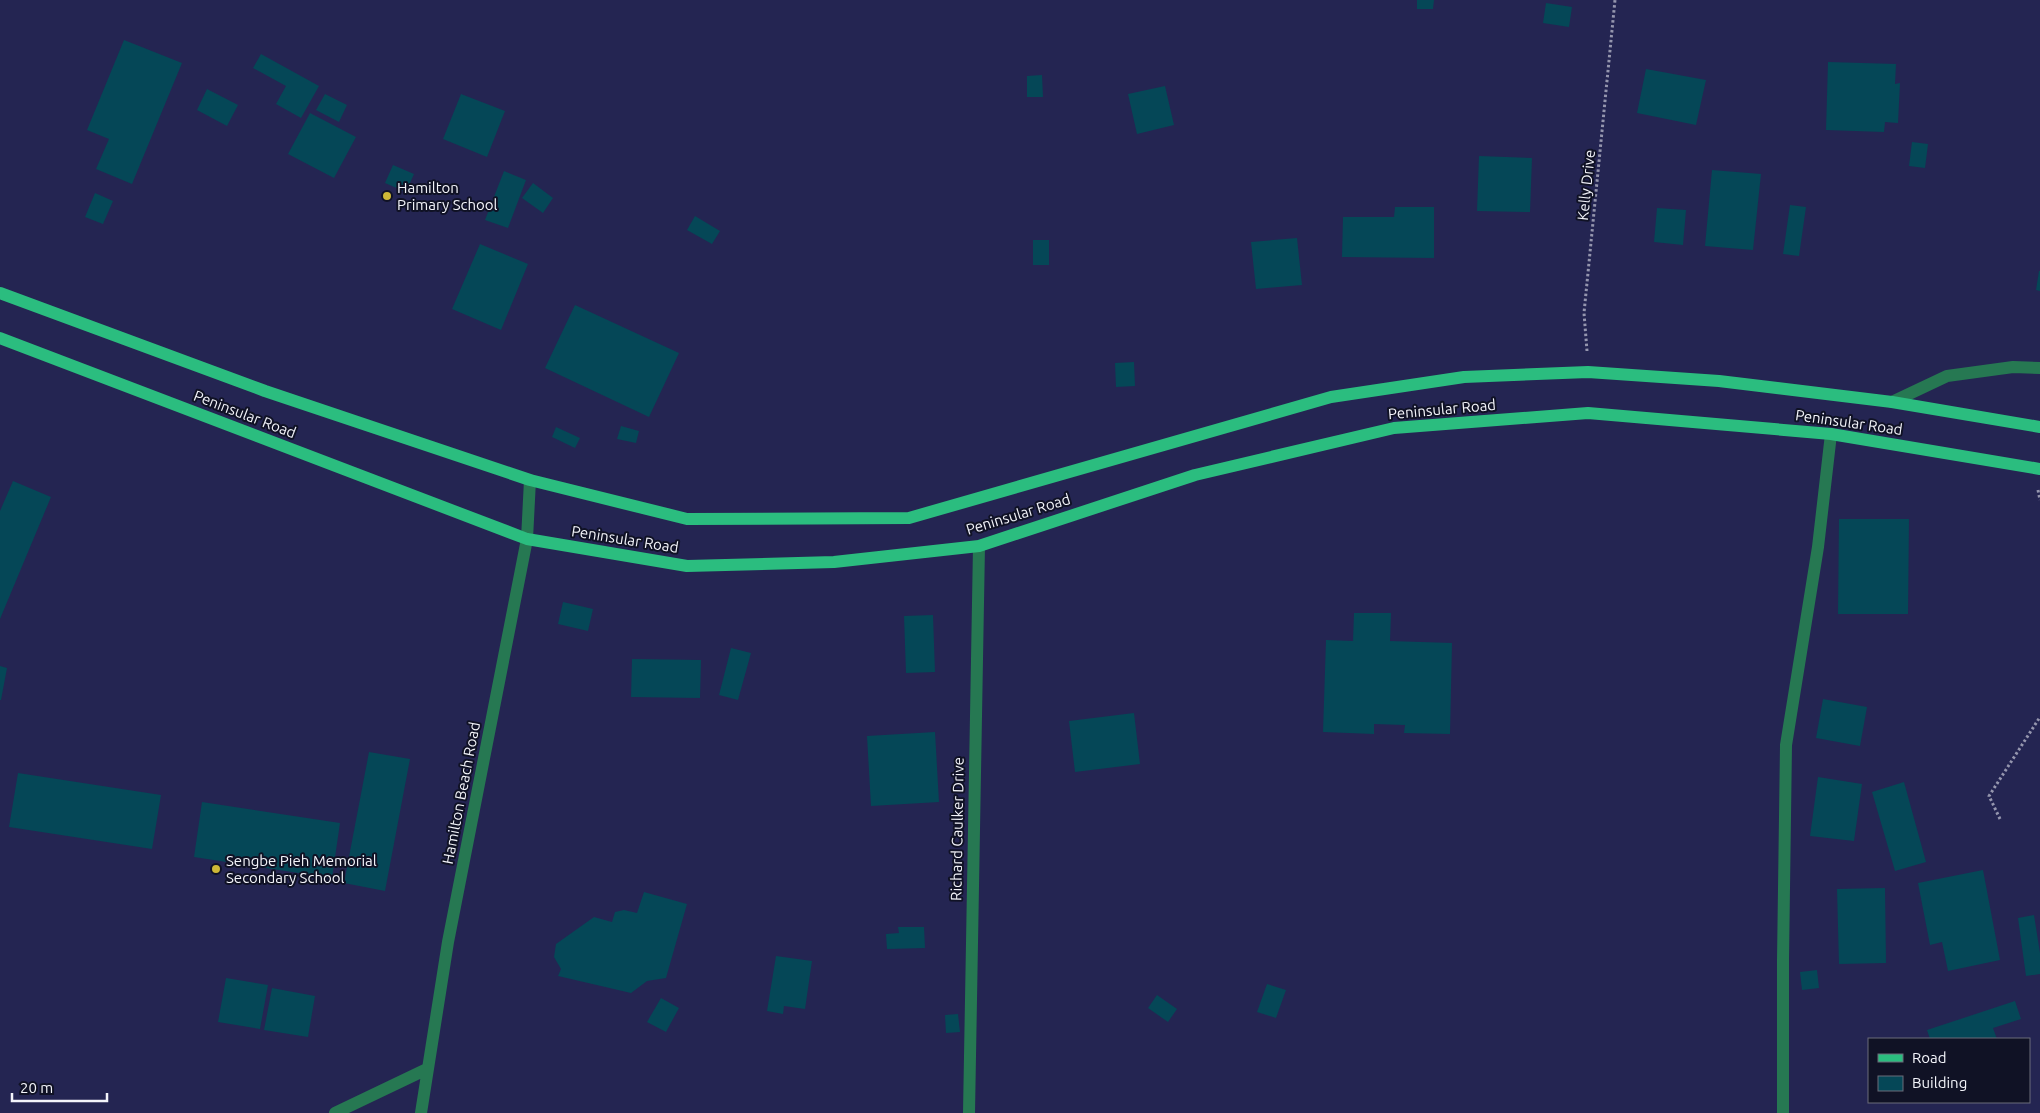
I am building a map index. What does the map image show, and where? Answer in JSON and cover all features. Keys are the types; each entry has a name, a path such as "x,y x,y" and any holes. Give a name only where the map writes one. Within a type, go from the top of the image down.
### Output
{"main road":[{"name":"Peninsular Road","path":"0,293 265,391 530,480 688,519 909,518 1331,397 1464,377 1588,372 1719,380 1892,402 2040,427"},
{"name":"Peninsular Road","path":"0,338 527,539 687,566 834,562 979,546 1195,475 1394,428 1588,413 1831,434 2040,468"}],"street":[{"name":"Peninsular Road","path":"1892,402 1947,376 2013,367 2040,368"},
{"path":"1783,1113 1786,745 1818,547 1831,434"},
{"name":"Hamilton Beach Road","path":"421,1113 448,942 527,539 530,480"},
{"name":"Richard Caulker Drive","path":"969,1113 979,546"},
{"path":"335,1113 427,1069"}],"path":[{"name":"Kelly Drive","path":"1588,372 1584,313 1615,0"},
{"path":"2000,819 1989,796 2040,717"}],"building":[{"path":"1417,0 1434,0 1433,9 1417,9"},
{"path":"1546,3 1572,7 1569,27 1543,23"},
{"path":"124,40 182,63 132,184 96,169 109,139 87,130"},
{"path":"261,54 319,86 301,118 276,104 286,86 253,68"},
{"path":"1828,62 1896,64 1895,84 1900,83 1898,123 1885,122 1884,132 1826,130"},
{"path":"1646,69 1706,80 1696,125 1637,113"},
{"path":"1042,75 1043,97 1027,97 1027,76"},
{"path":"1165,86 1174,125 1137,134 1128,94"},
{"path":"207,89 238,105 227,126 197,110"},
{"path":"325,94 347,105 339,122 316,110"},
{"path":"461,94 505,111 487,157 443,139"},
{"path":"310,113 356,137 334,178 288,154"},
{"path":"1912,142 1928,144 1925,168 1909,166"},
{"path":"1479,156 1532,158 1530,212 1477,211"},
{"path":"393,165 414,174 406,192 385,183"},
{"path":"1712,170 1761,174 1753,250 1705,246"},
{"path":"504,171 526,180 508,228 485,220"},
{"path":"533,183 553,198 543,213 522,198"},
{"path":"95,193 113,201 103,224 85,217"},
{"path":"1790,205 1806,207 1799,256 1783,254"},
{"path":"1395,207 1434,207 1434,258 1342,257 1343,217 1394,217"},
{"path":"1657,208 1686,210 1683,245 1654,242"},
{"path":"695,216 720,231 712,244 687,230"},
{"path":"1297,238 1302,285 1256,289 1251,242"},
{"path":"1033,240 1049,240 1049,265 1033,265"},
{"path":"480,244 528,264 501,330 452,309"},
{"path":"2040,271 2040,291 2036,290"},
{"path":"575,305 679,353 649,417 545,368"},
{"path":"1134,362 1135,386 1116,387 1115,363"},
{"path":"621,426 639,431 636,443 617,439"},
{"path":"556,427 580,438 575,448 552,437"},
{"path":"13,481 51,497 0,619 0,511"},
{"path":"1839,519 1909,519 1908,614 1838,614"},
{"path":"563,602 593,609 588,631 558,624"},
{"path":"1354,613 1391,613 1390,641 1452,643 1450,734 1404,733 1405,725 1374,724 1374,734 1323,732 1326,640 1353,641"},
{"path":"933,615 935,672 906,673 904,616"},
{"path":"731,648 751,653 738,700 719,695"},
{"path":"632,659 701,660 700,698 631,697"},
{"path":"0,666 7,668 1,700 0,700"},
{"path":"1823,699 1867,707 1860,746 1816,738"},
{"path":"1134,713 1140,764 1075,772 1069,721"},
{"path":"935,732 939,802 871,806 867,736"},
{"path":"369,752 410,759 385,891 344,883"},
{"path":"18,773 161,795 152,849 9,827"},
{"path":"1818,777 1862,784 1854,841 1810,836"},
{"path":"1904,782 1926,862 1895,871 1872,792"},
{"path":"202,802 340,823 332,878 194,857"},
{"path":"1983,870 2000,960 1948,971 1942,942 1930,945 1918,883"},
{"path":"1885,888 1886,963 1839,964 1837,889"},
{"path":"644,892 687,904 666,978 647,981 631,993 558,976 561,969 554,957 556,944 594,917 612,922 615,912 624,910 637,913"},
{"path":"2034,915 2040,953 2040,974 2026,976 2018,918"},
{"path":"898,927 924,927 925,948 887,949 886,934 899,933"},
{"path":"776,956 812,961 805,1009 784,1006 783,1014 767,1011"},
{"path":"1817,970 1819,988 1802,990 1800,972"},
{"path":"226,978 268,985 260,1029 218,1022"},
{"path":"1267,984 1286,990 1276,1018 1257,1012"},
{"path":"272,988 315,996 308,1037 264,1030"},
{"path":"1157,995 1177,1009 1168,1022 1148,1008"},
{"path":"661,998 679,1008 666,1032 647,1022"},
{"path":"2015,1001 2021,1019 1993,1028 1997,1038 1930,1038 1927,1030"},
{"path":"958,1014 960,1032 946,1033 945,1015"}],"place":[{"name":"Hamilton Primary School","path":"387,196"},
{"name":"Sengbe Pieh Memorial Secondary School","path":"216,869"}]}
